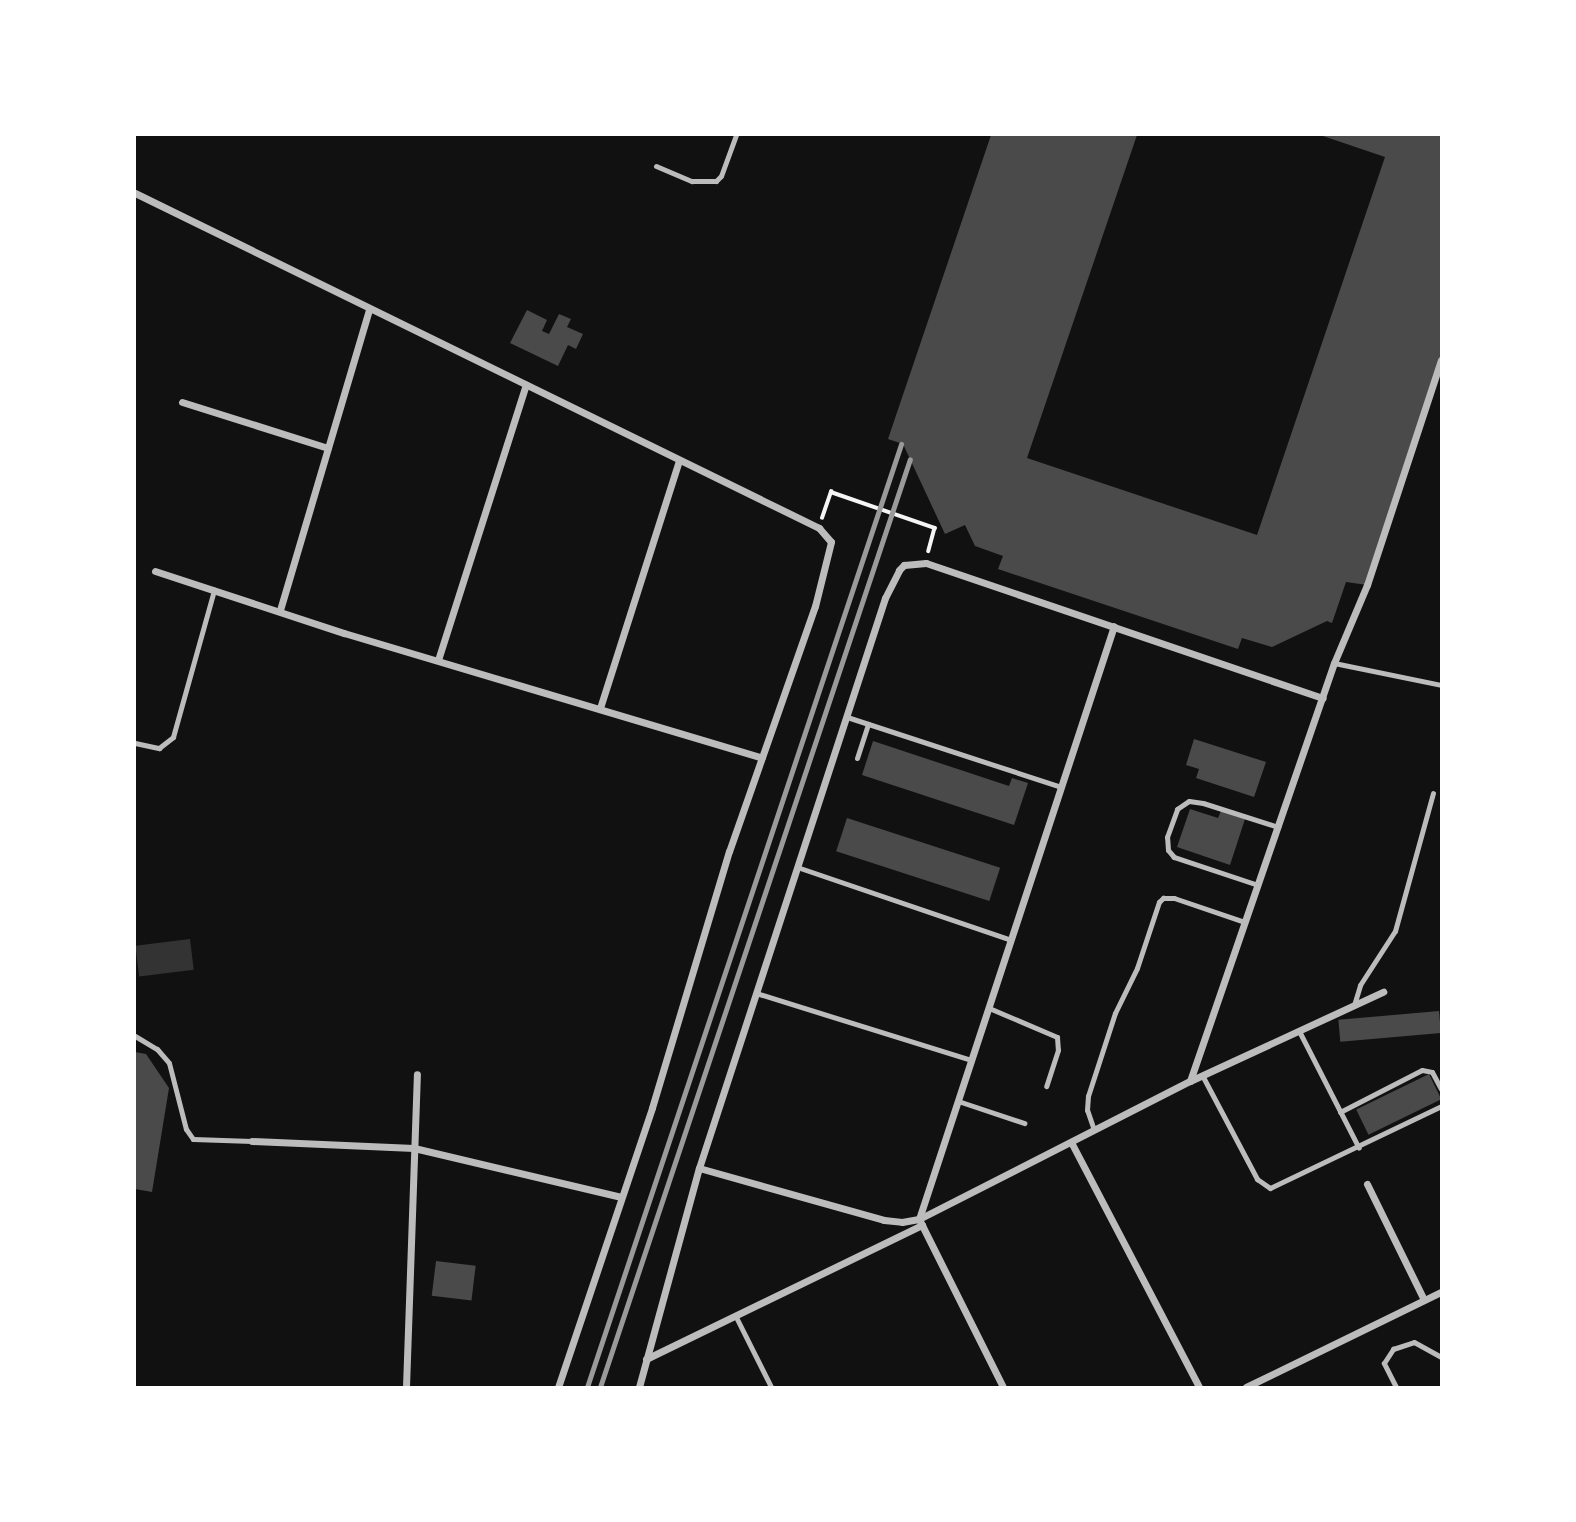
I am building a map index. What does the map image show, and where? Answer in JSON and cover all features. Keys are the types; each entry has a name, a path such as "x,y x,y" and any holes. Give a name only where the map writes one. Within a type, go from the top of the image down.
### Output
{"street":[{"path":"135,193 369,310 819,528 831,542 815,606 762,758 558,1387"},
{"path":"280,610 369,310"},
{"path":"1190,1081 1334,663 1367,585 1441,360"},
{"path":"438,660 526,385"},
{"path":"182,402 328,448"},
{"path":"600,708 679,461"},
{"path":"639,1387 699,1168 885,598 895,576 904,565 926,563 1323,698"},
{"path":"155,571 762,758"},
{"path":"1003,1387 921,1222 971,1060 1114,626"},
{"path":"646,1359 736,1317 1190,1081 1383,992"},
{"path":"406,1387 417,1074"},
{"path":"252,1141 414,1148 621,1197"},
{"path":"1070,1142 1199,1387"},
{"path":"699,1168 884,1220 921,1222"},
{"path":"1367,1184 1424,1300"},
{"path":"1246,1387 1441,1292"}],"lane":[{"path":"656,166 692,181 716,181 721,176 736,135"},
{"path":"135,743 159,748 173,737 214,590"},
{"path":"1334,663 1441,685"},
{"path":"846,717 1061,787"},
{"path":"857,758 867,724"},
{"path":"1354,1005 1360,985 1395,930 1433,793"},
{"path":"1258,886 1174,857 1168,850 1167,837 1177,809 1189,801 1278,827"},
{"path":"797,867 1011,940"},
{"path":"1094,1129 1087,1110 1088,1096 1115,1013 1137,968 1159,902 1163,898 1174,898 1245,922"},
{"path":"756,993 971,1060"},
{"path":"989,1008 1057,1037 1058,1049 1046,1086"},
{"path":"1298,1031 1359,1148"},
{"path":"135,1036 157,1049 169,1063 179,1090 186,1129 193,1139 252,1141"},
{"path":"1340,1112 1422,1070 1432,1072 1441,1089"},
{"path":"1202,1076 1257,1179 1266,1187 1275,1187 1359,1148 1441,1105"},
{"path":"958,1101 1024,1122"},
{"path":"736,1317 771,1387"},
{"path":"1387,1387 1395,1385 1384,1363 1393,1349 1414,1342 1441,1357"}],"path":[{"path":"819,528 831,492 935,528 926,563"}],"shaded area":[{"path":"190,939 194,970 139,976 135,946"}],"building":[{"path":"991,135 1137,135 1027,458 1257,535 1385,157 1320,135 1441,135 1441,360 1367,585 1346,582 1332,623 1327,621 1272,647 1242,638 1238,649 998,569 1003,556 975,546 965,525 945,534 903,444 888,439"},
{"path":"527,310 547,320 542,331 549,334 559,314 571,319 567,327 583,334 576,349 568,345 558,366 510,343"},
{"path":"1194,739 1266,762 1254,797 1196,778 1199,769 1186,765"},
{"path":"873,741 1009,786 1012,778 1028,783 1014,825 862,775"},
{"path":"1190,809 1218,818 1221,811 1245,819 1230,865 1177,847"},
{"path":"847,818 1000,868 989,901 836,851"},
{"path":"1439,1011 1441,1033 1340,1042 1338,1020"},
{"path":"135,1052 146,1054 169,1088 152,1192 135,1189"},
{"path":"1429,1074 1441,1099 1368,1135 1356,1110"},
{"path":"436,1261 476,1266 471,1301 432,1296"}],"railway":[{"path":"587,1387 901,444"},
{"path":"600,1387 910,459"}]}
